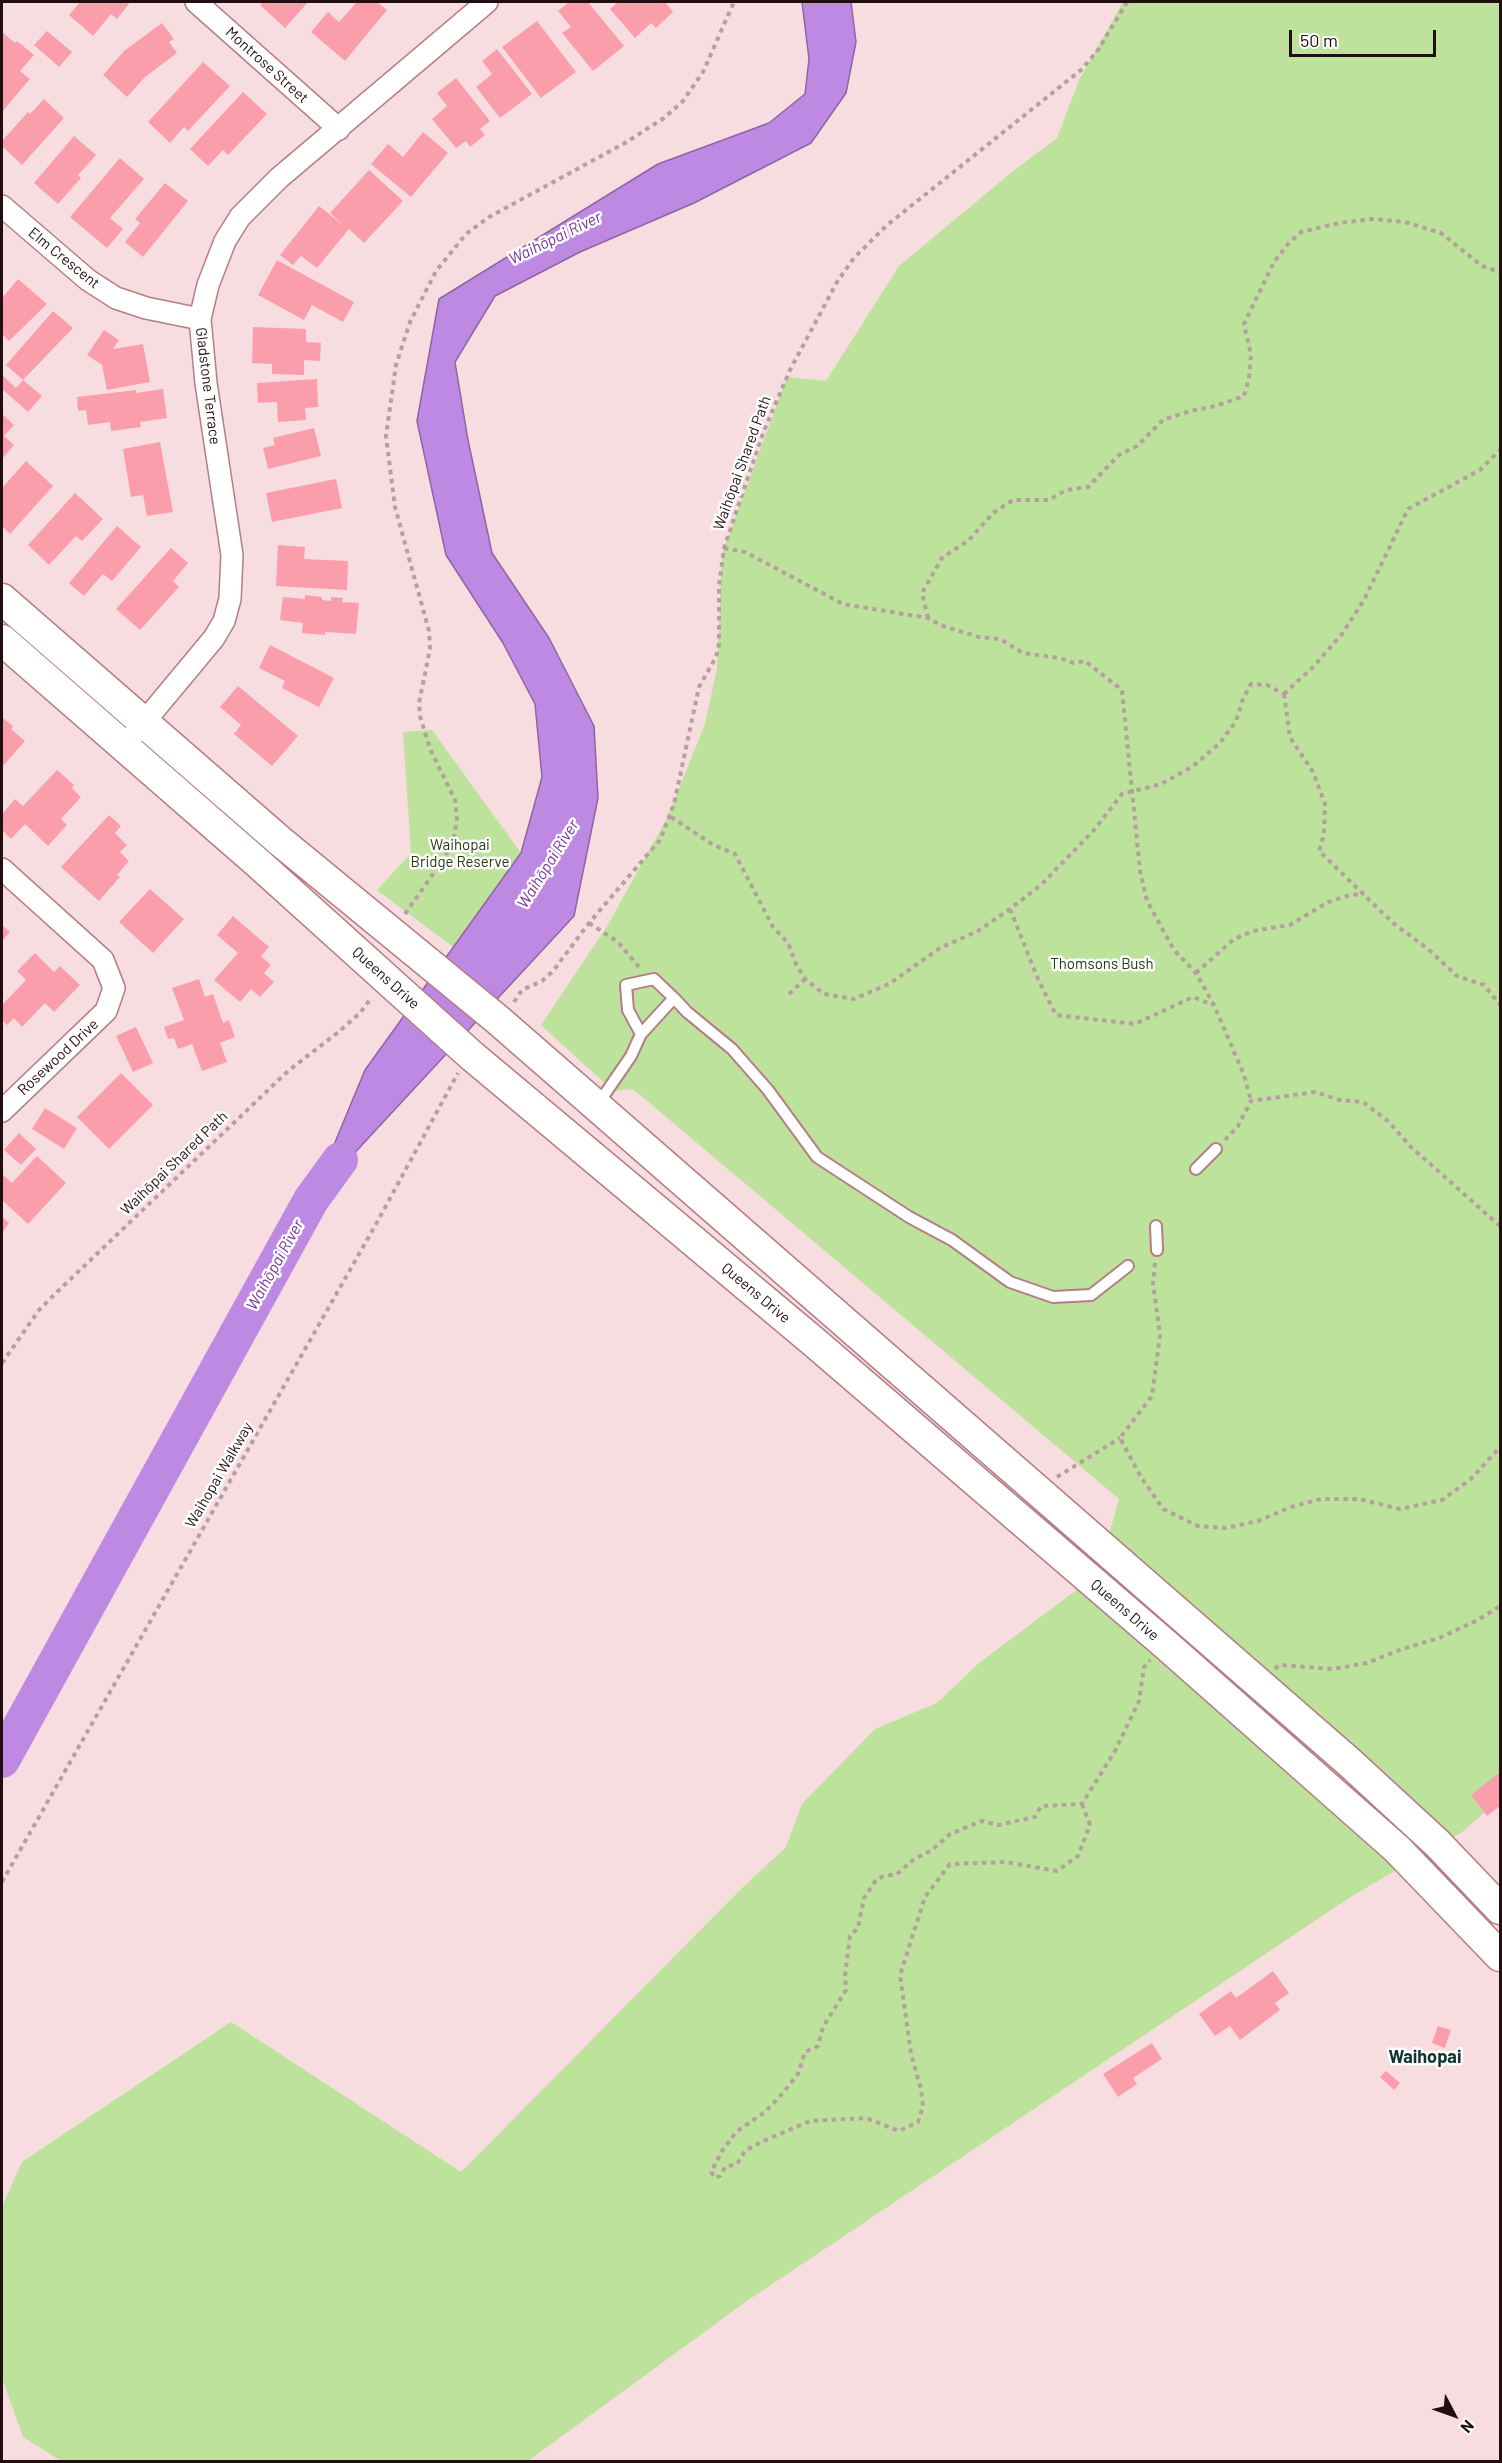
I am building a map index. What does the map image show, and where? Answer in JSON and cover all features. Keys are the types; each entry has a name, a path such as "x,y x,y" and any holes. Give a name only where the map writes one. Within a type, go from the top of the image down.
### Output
{"main road":[{"path":"2,599 280,841 435,968 505,1011 596,1107 1260,1684 1429,1835 1500,1909"},
{"name":"Queens Drive","path":"2,640 259,864 472,1056 814,1342 1165,1644 1397,1849 1500,1956"},
{"path":"814,1342 837,1315"}],"street":[{"name":"Montrose Street","path":"196,2 339,129"},
{"name":"Gladstone Terrace","path":"123,747 214,638 224,621 230,600 231,547 206,383 200,319 216,262 240,217 279,178 487,2"},
{"name":"Elm Crescent","path":"2,206 101,289 131,304 200,319"},
{"name":"Rosewood Drive","path":"2,869 104,960 114,988 106,1011 2,1111"}],"lane":[{"path":"641,1034 628,1010 626,985 654,979 687,1012 732,1049 768,1090 818,1157 909,1217 952,1240 1010,1282 1053,1297 1091,1295 1128,1266"},
{"path":"596,1107 631,1056 641,1034 675,998"},
{"path":"1196,1169 1216,1149"},
{"path":"1156,1226 1157,1250"}],"path":[{"path":"406,913 445,857 454,837 457,819 455,800 430,749 420,716 419,703 430,649 429,631 395,507 386,436 396,365 410,322 436,271 466,234 489,217 624,143 664,118 683,101 704,72 734,2"},
{"name":"Waihōpai Shared Path","path":"505,1011 522,990 542,981 553,971 589,923 660,840 670,816 699,687 716,657 719,644 719,586 724,548 763,433 790,370 831,292 854,258 900,214 1049,98 1081,70 1098,50 1126,2"},
{"path":"928,618 922,593 942,558 969,540 993,513 1013,500 1049,500 1066,489 1088,487 1119,455 1137,446 1163,420 1244,396 1249,378 1251,355 1244,324 1274,262 1288,244 1302,232 1339,223 1372,219 1405,222 1441,233 1482,266 1500,272"},
{"path":"1284,693 1313,666 1341,634 1364,600 1408,509 1480,470 1500,450"},
{"path":"724,548 745,552 843,604 928,618 940,625 979,637 1000,639 1023,653 1059,658 1074,663 1085,661 1122,690 1140,871 1147,901 1174,950 1196,973 1214,1005 1244,1075 1251,1101 1238,1126 1216,1149"},
{"path":"670,816 712,844 735,854 773,927 788,943 805,979 824,994 854,999 889,984 940,948 978,931 1010,909 1041,885 1094,830 1122,794 1161,784 1192,767 1220,743 1236,721 1251,684 1267,685 1284,693"},
{"path":"1284,693 1290,737 1313,772 1325,804 1324,834 1319,851 1393,923 1428,949 1457,976 1484,985 1500,1005"},
{"path":"1196,973 1234,939 1253,931 1290,925 1328,902 1350,895 1364,894"},
{"path":"1010,909 1038,979 1056,1015 1136,1024 1193,997 1214,1005"},
{"path":"589,923 618,942 638,966 654,979"},
{"path":"789,993 805,979"},
{"name":"Waihōpai Shared Path","path":"2,1363 39,1310 56,1293 288,1071 360,1013 375,993"},
{"name":"Waihopai Walkway","path":"2,1882 375,1226 453,1079"},
{"path":"1251,1101 1315,1092 1340,1100 1363,1102 1388,1121 1412,1147 1500,1226"},
{"path":"1035,1490 1120,1438 1152,1396 1160,1335 1154,1283 1157,1250"},
{"path":"1120,1438 1141,1477 1163,1509 1198,1526 1226,1528 1258,1521 1291,1507 1321,1499 1359,1498 1400,1509 1442,1500 1471,1479 1500,1447"},
{"path":"1260,1684 1280,1665 1333,1669 1366,1663 1438,1638 1478,1620 1500,1606"},
{"path":"1082,1804 1115,1751 1139,1701 1144,1667 1165,1644"},
{"path":"1082,1804 1090,1826 1078,1856 1056,1871 1006,1862 950,1864 924,1896 900,1975 911,2054 923,2106 918,2122 899,2132 866,2118 810,2121 745,2151 737,2164 725,2167 720,2176 715,2178 711,2172 722,2151 736,2132 765,2112 783,2094 798,2074 805,2052 818,2046 823,2027 846,1990 845,1975 850,1936 858,1928 864,1898 876,1880 897,1874 913,1860 932,1850 950,1834 982,1821 998,1825 1035,1817 1041,1806 1082,1804"}],"green space":[{"name":"Thomsons Bush","path":"1123,2 1500,2 1500,1799 1462,1832 1352,1896 744,2303 528,2461 61,2461 23,2437 2,2378 2,2207 22,2162 231,2022 461,2172 739,1891 786,1847 802,1804 875,1729 937,1703 979,1663 1098,1574 1119,1499 633,1089 613,1091 541,1025 606,928 666,820 705,724 717,668 722,553 787,377 826,381 899,266 1012,172 1057,138 1080,78"},
{"name":"Waihopai Bridge Reserve","path":"432,730 521,853 453,947 377,890 411,853 403,732"}],"water":[{"path":"802,2 851,2 856,42 846,93 811,143 694,203 580,252 495,296 455,362 468,440 492,553 549,638 594,726 598,798 574,916 311,1200 365,1070 521,853 542,777 535,704 503,643 446,555 417,421 439,299 658,164 769,123 805,94 809,59"}],"building":[{"path":"80,2 126,2 129,4 117,19 111,14 93,36 69,15"},
{"path":"263,2 308,2 285,28 260,5"},
{"path":"357,2 377,2 387,10 345,61 311,32 328,12 339,22"},
{"path":"569,2 588,2 624,46 593,71 562,33 571,27 558,11"},
{"path":"618,2 668,2 666,3 673,12 656,28 651,23 635,38 610,9"},
{"path":"537,21 576,72 541,98 502,47"},
{"path":"162,23 174,39 169,42 177,53 144,78 127,97 103,75 124,51"},
{"path":"47,31 72,52 59,67 34,45"},
{"path":"2,32 34,55 20,71 30,79 2,112"},
{"path":"497,49 532,94 500,118 476,87 492,74 482,61"},
{"path":"203,62 230,86 188,131 184,127 170,143 148,122"},
{"path":"456,78 490,121 480,129 485,135 470,147 466,141 456,148 432,119 447,106 437,93"},
{"path":"243,92 267,114 228,155 223,150 208,166 190,149"},
{"path":"44,99 64,118 22,165 2,146 2,141 28,112 30,114"},
{"path":"423,132 448,153 411,197 371,164 388,144 403,157"},
{"path":"74,136 96,155 78,175 81,178 58,204 34,183"},
{"path":"120,158 144,179 110,218 123,229 107,248 70,217"},
{"path":"369,170 403,201 364,243 349,229 317,268 301,256 293,265 280,255 319,206 347,228 330,213"},
{"path":"165,183 188,201 143,257 125,242 140,223 135,219"},
{"path":"277,260 354,302 343,322 312,305 304,320 258,295"},
{"path":"18,279 47,304 9,341 2,334 2,298"},
{"path":"53,311 73,328 23,380 6,365"},
{"path":"253,327 306,329 306,342 321,343 320,361 304,360 304,375 272,374 272,364 252,363"},
{"path":"104,330 119,340 113,349 143,344 150,382 107,390 102,365 87,355"},
{"path":"3,376 16,388 23,380 42,396 28,412 2,389"},
{"path":"317,379 318,407 305,408 306,420 278,422 277,402 258,403 257,383"},
{"path":"163,389 167,418 140,422 141,427 111,431 110,422 88,425 86,410 78,411 77,397"},
{"path":"2,414 14,425 4,436 14,445 2,459"},
{"path":"314,428 321,456 268,469 263,448 275,445 273,438"},
{"path":"160,442 173,512 147,516 143,495 131,497 123,449"},
{"path":"26,461 53,486 10,534 2,526 2,488"},
{"path":"336,479 342,508 272,522 266,493"},
{"path":"75,493 103,519 82,541 76,536 49,565 28,545"},
{"path":"117,526 141,547 112,581 103,574 84,596 69,583"},
{"path":"278,545 305,547 304,559 348,561 347,590 276,586"},
{"path":"171,548 188,563 173,581 179,587 140,630 116,609"},
{"path":"305,595 322,597 322,600 331,601 331,597 343,598 342,602 359,603 356,634 302,633 303,623 280,620 283,597 305,599"},
{"path":"270,645 334,678 319,707 282,688 285,681 259,668"},
{"path":"238,686 298,736 272,766 234,734 241,725 220,707"},
{"path":"3,718 13,726 11,729 25,741 2,767"},
{"path":"57,770 74,785 72,788 81,797 61,819 67,825 48,846 25,824 11,839 2,830 2,814 15,799 23,806"},
{"path":"109,815 121,826 115,833 127,845 120,852 129,861 117,875 120,877 99,901 61,867"},
{"path":"150,889 184,919 153,953 119,922"},
{"path":"233,916 269,947 261,956 271,965 264,973 274,982 260,997 251,989 240,1002 214,980 238,953 217,935"},
{"path":"2,925 10,932 2,941"},
{"path":"35,953 54,972 60,966 80,985 54,1012 45,1003 22,1027 14,1018 7,1025 2,1020 2,1005 26,980 17,971"},
{"path":"199,979 205,997 213,994 223,1023 229,1020 235,1037 220,1043 227,1062 202,1071 192,1044 178,1049 174,1038 168,1039 164,1027 184,1020 172,988"},
{"path":"136,1027 153,1063 133,1072 116,1036"},
{"path":"121,1073 153,1105 109,1149 77,1117"},
{"path":"45,1108 77,1128 64,1149 32,1129"},
{"path":"19,1133 36,1149 21,1165 4,1150"},
{"path":"37,1156 66,1183 28,1224 2,1200 2,1174 12,1183"},
{"path":"2,1217 9,1223 2,1233"},
{"path":"1500,1772 1500,1806 1487,1816 1471,1795"},
{"path":"1273,1971 1289,1993 1275,2003 1280,2010 1240,2040 1230,2026 1215,2036 1199,2014 1231,1991 1236,1998"},
{"path":"1438,2026 1451,2030 1445,2048 1432,2043"},
{"path":"1152,2043 1162,2059 1133,2078 1137,2084 1118,2097 1103,2074"},
{"path":"1386,2071 1400,2083 1394,2090 1380,2077"}],"waterway":[{"name":"Waihōpai River","path":"2,1760 311,1200 340,1160"}],"district":[{"name":"Waihopai","path":"1425,2057"}]}
